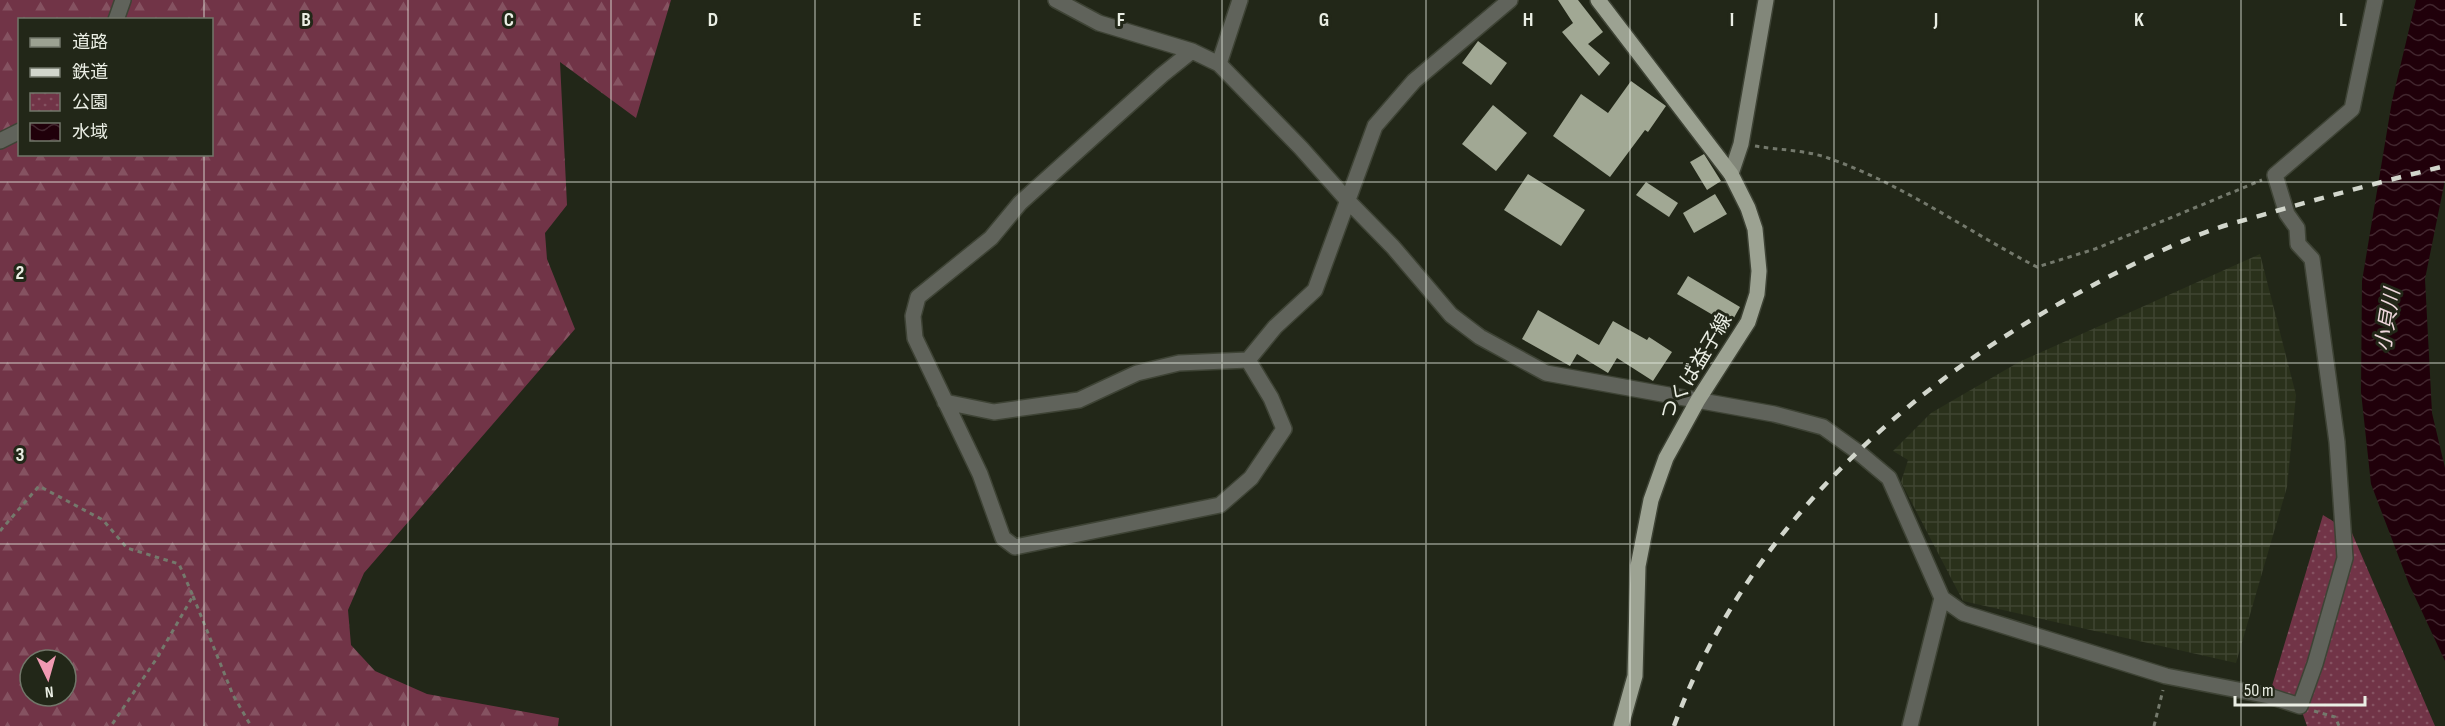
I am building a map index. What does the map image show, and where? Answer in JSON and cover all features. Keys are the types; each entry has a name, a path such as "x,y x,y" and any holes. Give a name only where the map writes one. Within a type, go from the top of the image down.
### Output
{"main road":[{"name":"つくば益子線","path":"1598,0 1731,174 1748,208 1755,229 1759,270 1757,294 1748,322 1698,400 1666,458 1651,500 1638,566 1635,676 1621,726"}],"street":[{"path":"117,18 123,0"},
{"path":"1056,0 1099,23 1192,51 1219,64 1394,247 1451,315 1480,337 1546,373 1774,414 1823,427 1889,478 1942,598 1963,613 2166,676 2269,696 2300,706 2315,664 2345,558 2337,442 2313,259 2298,244 2297,228 2287,214 2275,175 2352,109 2376,0"},
{"path":"1219,64 1240,0"},
{"path":"945,402 994,412 1005,411 1079,400 1137,373 1179,363 1248,360 1275,327 1316,290 1375,126 1414,81 1510,0"},
{"path":"1731,174 1741,144 1766,0"},
{"path":"1192,51 1162,75 1020,203 991,238 918,297 913,316 915,338 980,474 1003,538 1015,547 1220,505 1251,478 1284,429 1271,398 1248,360"},
{"path":"0,141 18,131"},
{"path":"1910,726 1942,598"}],"path":[{"path":"1741,144 1826,157 1907,192 1998,247 2037,267 2095,249 2275,175"},
{"path":"0,531 39,486 103,520 127,548 179,564 233,694 251,726"},
{"path":"111,726 157,658 193,596"},
{"path":"2154,726 2166,676"},
{"path":"2300,706 2335,717 2339,726"}],"shaded area":[{"path":"2260,254 2296,395 2287,487 2236,663 1963,601 1901,482 1908,460 1893,451 1931,413 2019,362"}],"green space":[{"path":"0,0 671,0 636,118 560,62 567,205 545,233 547,259 575,329 364,573 348,610 351,645 375,671 427,694 559,718 558,726 0,726"},
{"path":"2323,515 2352,533 2435,726 2307,726 2300,706 2269,696"}],"water":[{"name":"小貝川","path":"2416,0 2445,0 2445,180 2425,279 2432,413 2445,468 2445,661 2409,584 2371,484 2361,392 2362,281 2392,101"}],"building":[{"path":"1558,0 1578,0 1603,32 1588,44 1610,63 1599,76 1562,32 1573,23"},
{"path":"1478,41 1507,63 1491,85 1462,63"},
{"path":"1631,81 1666,106 1648,132 1645,130 1610,177 1553,136 1581,94 1608,113"},
{"path":"1493,105 1527,133 1496,171 1462,144"},
{"path":"1704,154 1721,181 1707,190 1690,162"},
{"path":"1528,174 1585,210 1561,246 1504,210"},
{"path":"1646,182 1678,203 1669,217 1636,195"},
{"path":"1715,194 1727,214 1694,233 1683,213"},
{"path":"1688,276 1740,307 1730,325 1677,294"},
{"path":"1538,310 1599,345 1613,321 1647,340 1649,337 1672,352 1653,381 1617,358 1608,373 1577,354 1570,366 1522,339"}],"railway":[{"path":"1674,726 1705,656 1743,590 1787,528 1838,472 1893,420 1953,372 2016,329 2082,291 2176,244 2234,223 2445,166"}]}
